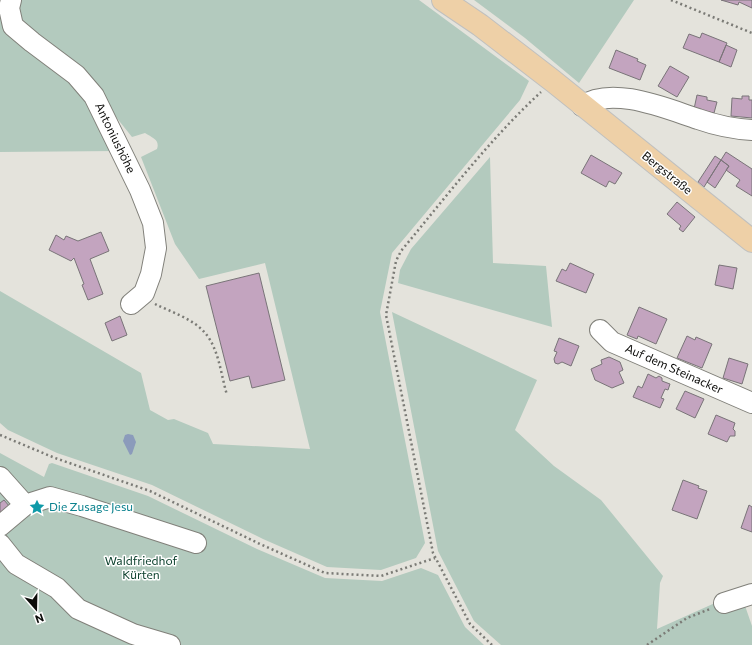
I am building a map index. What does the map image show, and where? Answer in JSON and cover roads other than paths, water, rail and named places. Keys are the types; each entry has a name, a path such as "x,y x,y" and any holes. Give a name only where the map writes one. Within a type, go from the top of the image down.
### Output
{"main road":[{"name":"Bergstraße","path":"443,0 480,25 553,81 582,106 752,241"}],"street":[{"name":"Antoniushöhe","path":"11,0 9,8 13,26 76,75 94,96 140,190 153,223 156,248 151,274 144,293 135,300"},
{"path":"582,106 598,98 644,101 699,119 738,129 752,130"},
{"name":"Auf dem Steinacker","path":"600,330 612,342 752,403"},
{"path":"0,477 25,505"},
{"path":"0,526 25,505 50,497 196,543"},
{"path":"0,544 16,564 56,588 78,609 133,634 170,645"},
{"path":"724,603 752,594"}],"water":[{"path":"125,435 133,435 136,442 132,454 130,455 123,441"}],"place":[{"name":"Die Zusage Jesu","path":"37,507"}],"park label":[{"name":"Waldfriedhof Kürten","path":"141,568"}]}
